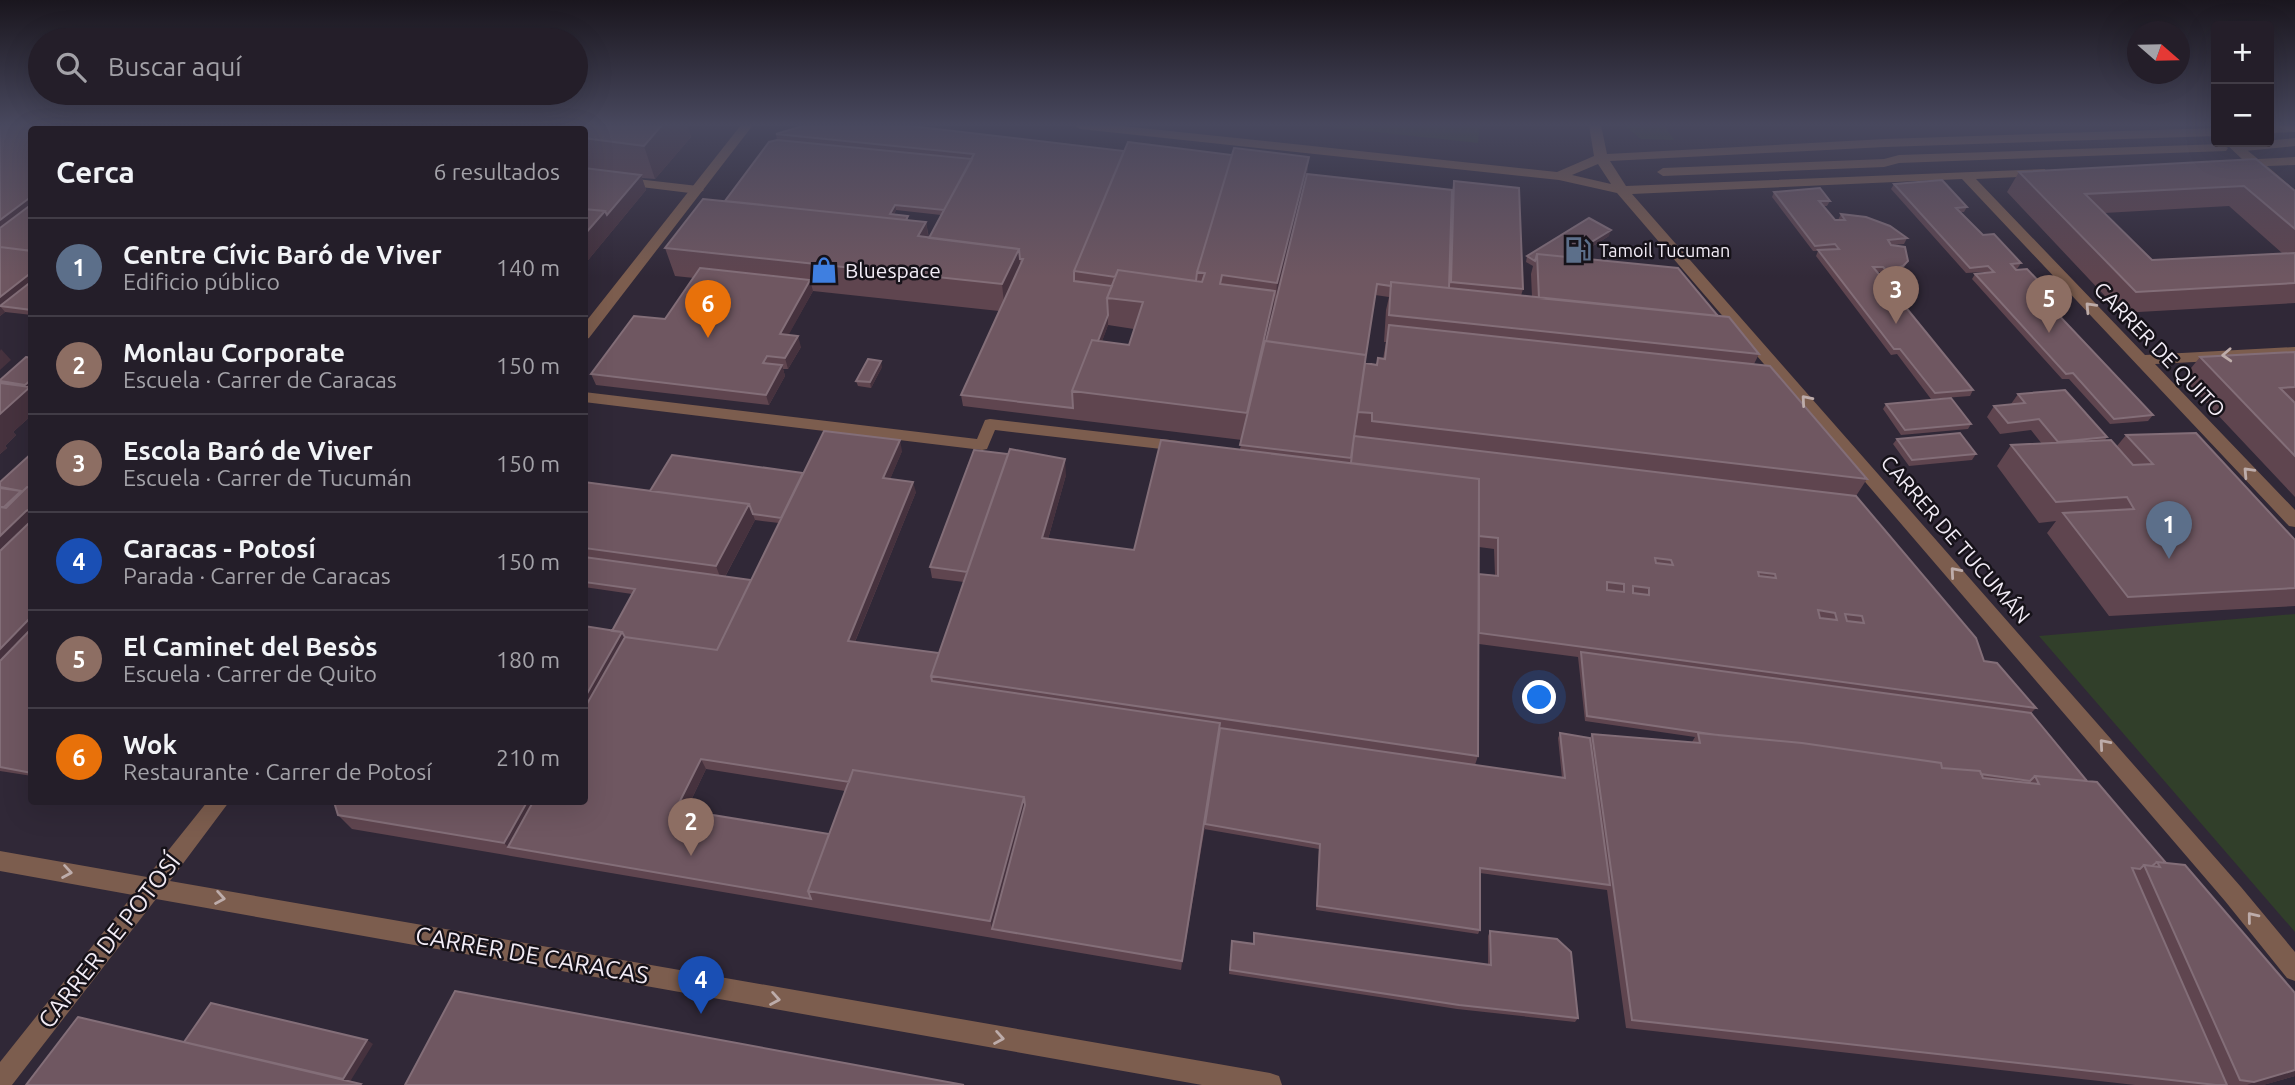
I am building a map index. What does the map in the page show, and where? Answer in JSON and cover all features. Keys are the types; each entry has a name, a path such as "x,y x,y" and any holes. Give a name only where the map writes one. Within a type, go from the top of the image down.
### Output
{"street":[{"path":"588,330 709,176"},
{"path":"1556,176 1622,190 1951,176"},
{"name":"CARRER DE TUCUMÁN","path":"1613,176 1622,190 2178,831 2295,970"},
{"name":"CARRER DE QUITO","path":"1966,176 2295,521"},
{"path":"2270,176 2295,197"},
{"path":"2142,360 2295,352"},
{"name":"CARRER DE POTOSÍ","path":"0,1081 217,805"},
{"name":"CARRER DE CARACAS","path":"0,861 1270,1085"}],"lane":[{"path":"588,176 698,190"},
{"path":"588,397 982,445 990,424 1189,448"}],"green space":[{"path":"2295,614 2295,932 2039,636"}],"building":[{"path":"0,176 28,176 28,199 0,220"},
{"path":"588,176 640,176 607,215 605,211 588,209"},
{"path":"744,176 963,176 944,210 895,205 890,214 908,216 906,220 725,201"},
{"path":"962,176 1114,176 1074,271 1074,281 1112,286 1107,298 1108,315 1098,341 1092,340 1072,391 1073,408 961,395 1023,259 1020,259 1019,249 929,238"},
{"path":"1114,176 1226,176 1196,281 1118,270 1115,277 1074,271"},
{"path":"1226,176 1304,176 1277,283 1222,275 1220,284 1275,291 1247,413 1072,391 1092,340 1129,345 1143,302 1107,298 1118,270 1202,282 1205,273 1197,272"},
{"path":"1307,176 1452,190 1449,288 1391,282 1391,286 1377,284 1366,355 1266,341"},
{"path":"2023,176 2276,176 2295,191 2295,229 2244,186 2085,194 2152,260 2295,253 2295,283 2136,292"},
{"path":"1942,180 1967,207 1956,208 1983,235 1994,234 2021,263 2011,264 2016,270 2027,269 2045,288 2034,289 2153,415 2114,419 2073,373 2066,374 1975,274 1994,272 1988,266 1970,268 1894,184"},
{"path":"1454,181 1519,188 1523,289 1451,282"},
{"path":"1820,188 1830,201 1819,201 1835,220 1845,220 1841,214 1866,217 1890,226 1907,238 1888,240 1891,245 1905,247 1908,261 1903,266 1887,271 1883,267 1873,267 1973,390 1935,393 1900,349 1894,349 1818,250 1839,249 1835,244 1815,246 1774,192"},
{"path":"703,199 926,222 918,236 1019,249 1002,284 665,248"},
{"path":"28,207 28,250 0,247 0,228"},
{"path":"588,209 605,211 588,230"},
{"path":"1589,218 1611,230 1567,257 1537,254 1535,261 1527,256"},
{"path":"0,247 28,250 28,275 0,297"},
{"path":"1537,254 1678,268 1718,316 1539,298"},
{"path":"700,268 810,280 780,334 798,336 785,358 767,356 763,363 782,365 766,395 591,374 634,316 665,319"},
{"path":"1391,282 1729,317 1759,354 1389,315"},
{"path":"28,284 28,310 0,306"},
{"path":"1389,325 1770,366 1867,479 1372,421 1372,413 1358,412 1365,363 1377,365 1378,358 1385,359"},
{"path":"1265,341 1366,355 1351,458 1240,445"},
{"path":"2295,352 2295,387 2280,388 2295,403 2295,456 2200,357"},
{"path":"28,357 28,382 25,385 0,380"},
{"path":"868,359 881,361 870,382 856,381"},
{"path":"0,383 28,387 28,389 0,414"},
{"path":"2065,390 2107,437 2058,442 2039,419 2008,423 1994,406 2025,403 2018,394"},
{"path":"1951,398 1971,424 1905,430 1886,404"},
{"path":"824,431 900,440 883,478 913,482 848,641 939,653 931,676 932,681 1220,723 1182,961 992,929 1025,805 1024,797 853,770 849,782 701,759 676,809 829,834 808,891 811,899 508,847 531,805 588,805 588,702 625,637 717,650"},
{"path":"1960,433 1976,454 1912,460 1897,439"},
{"path":"2196,433 2295,540 2295,588 2128,597 2063,513 2134,509 2127,497 2056,502 2011,445 2111,440 2133,465 2153,464 2126,435"},
{"path":"1354,436 1856,496 1976,638 1984,661 1997,663 2036,708 1479,633 1479,574 1498,576 1498,538 1479,536 1479,479 1351,463","holes":["1655,558 1671,560 1673,565 1656,563","1758,572 1775,574 1776,578 1759,576","1607,582 1624,584 1624,592 1607,590","1633,586 1649,588 1649,595 1633,593","1818,610 1835,613 1837,620 1820,618","1845,614 1862,616 1864,623 1847,621"]},
{"path":"1161,440 1479,479 1478,756 931,676 1010,449 1065,459 1042,538 1134,550"},
{"path":"974,450 1008,454 967,572 930,567"},
{"path":"672,455 803,473 781,518 753,514 749,504 650,491"},
{"path":"28,457 28,487 22,492 0,487 0,482"},
{"path":"588,483 749,504 716,566 588,549"},
{"path":"28,487 28,510 0,536 0,507 6,508"},
{"path":"0,488 21,491 4,507 0,507"},
{"path":"28,524 28,620 0,649 0,551"},
{"path":"588,558 751,580 717,650 625,637 622,632 612,631 635,589 588,583"},
{"path":"588,627 622,632 588,692"},
{"path":"28,632 28,772 0,767 0,661"},
{"path":"1581,652 2031,713 2087,781 2035,776 2030,781 1981,774 1980,771 1942,768 1941,763 1587,716"},
{"path":"1220,728 1565,778 1560,733 1590,738 1610,885 1480,868 1480,930 1317,906 1320,844 1205,824"},
{"path":"1698,733 1802,743 1941,763 1942,768 1980,771 1983,778 2039,784 2035,776 2097,782 2166,863 2157,862 2152,866 2144,865 2140,869 2132,868 2227,1085 1632,1020 1592,734 1700,743"},
{"path":"853,770 1024,797 990,921 808,891"},
{"path":"335,805 525,805 504,843 338,815"},
{"path":"2157,862 2185,865 2295,993 2295,1070 2254,1082 2240,1080 2144,865 2160,867"},
{"path":"1490,931 1557,939 1571,952 1578,1018 1459,1005 1230,970 1232,941 1254,944 1254,933 1491,965"},
{"path":"455,991 964,1085 405,1085"},
{"path":"211,1003 367,1040 343,1079 184,1042"},
{"path":"78,1017 361,1084 26,1085"}],"place":[{"name":"Tamoil Tucuman","path":"1578,250"},
{"name":"Bluespace","path":"824,270"},
{"name":"Escola Baró de Viver","path":"1896,324"},
{"name":"El Caminet del Besòs","path":"2049,333"},
{"name":"Wok","path":"708,338"},
{"name":"Centre Cívic Baró de Viver","path":"2169,559"},
{"name":"Monlau Corporate","path":"691,856"},
{"name":"Caracas - Potosí","path":"701,1014"}]}
